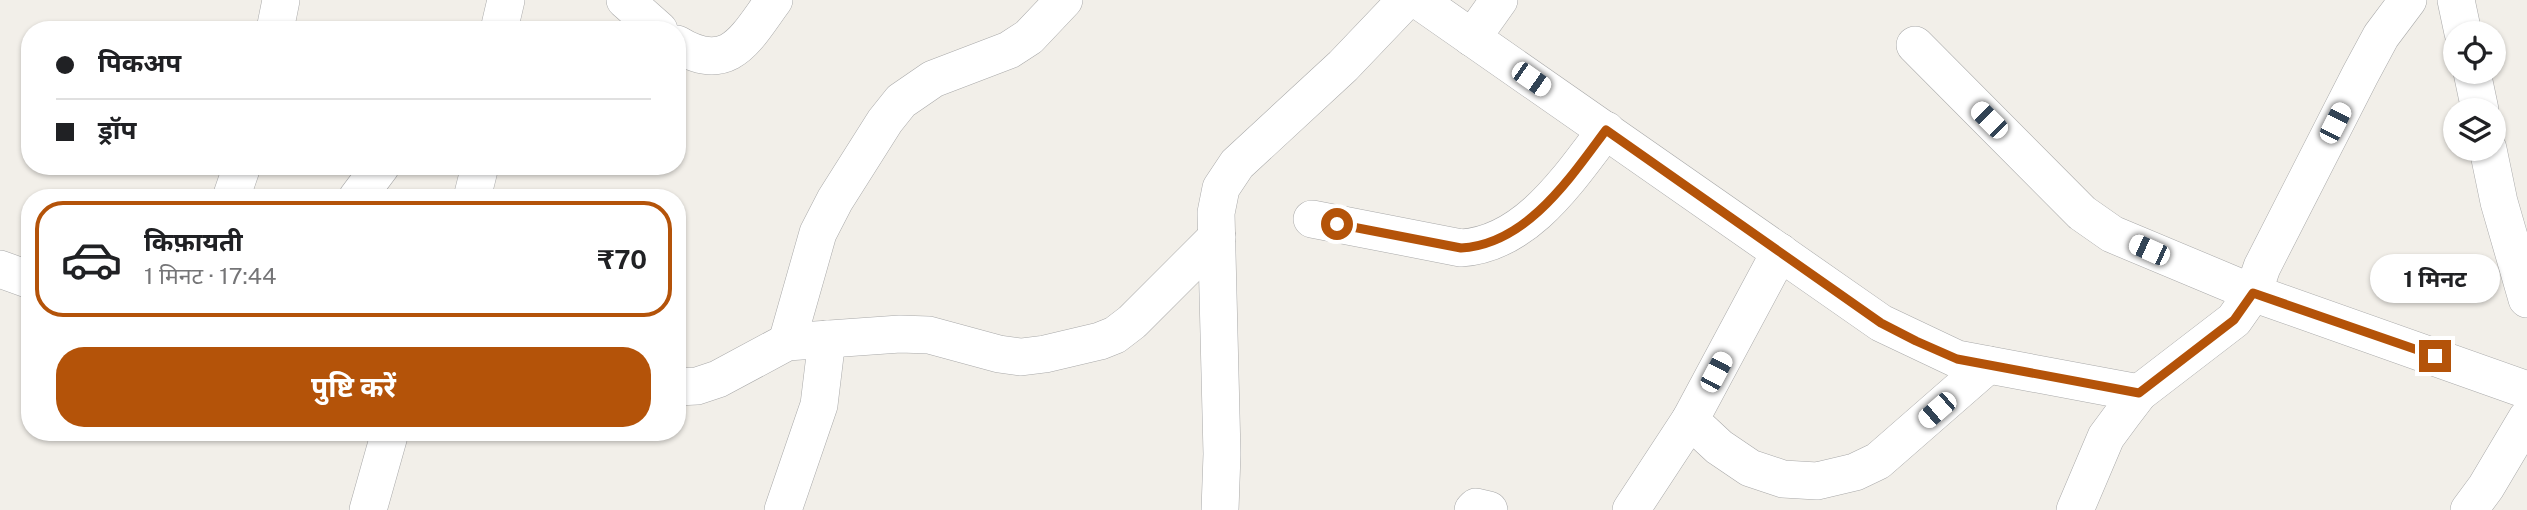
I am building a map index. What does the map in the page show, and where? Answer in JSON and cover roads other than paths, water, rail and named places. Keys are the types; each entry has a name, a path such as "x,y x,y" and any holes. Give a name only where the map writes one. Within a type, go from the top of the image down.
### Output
{"street":[{"path":"277,21 281,0"},
{"path":"501,21 506,0"},
{"path":"625,0 649,21"},
{"path":"686,49 694,54 715,58 730,52 748,35 774,0"},
{"path":"787,342 818,233 835,200 885,121 901,101 933,79 1009,50 1029,37 1065,0"},
{"path":"1220,510 1222,454 1216,213 1221,188 1237,164 1343,66 1406,0"},
{"path":"1418,0 1881,323 1957,359 2139,393"},
{"path":"1472,38 1499,0"},
{"path":"2075,510 2106,437 2139,393 2234,320 2253,293 2262,267 2360,75 2381,36 2408,0"},
{"path":"2456,0 2460,21"},
{"path":"1915,45 2082,213 2112,234 2253,293 2527,390"},
{"path":"1312,219 1461,248 1477,247 1521,226 1541,209 1568,180 1606,130"},
{"path":"2490,161 2499,202 2527,299"},
{"path":"686,387 718,379 787,342 900,334 929,335 999,354 1021,357 1100,341 1115,335 1132,322 1217,237"},
{"path":"1632,510 1690,420 1780,252"},
{"path":"0,269 21,277"},
{"path":"783,510 819,405 827,339"},
{"path":"1690,420 1719,446 1750,468 1783,479 1817,481 1855,472 1878,461 1988,365"},
{"path":"2469,510 2486,487 2527,418"},
{"path":"368,510 387,441"},
{"path":"1472,510 1476,507 1489,510"}]}
